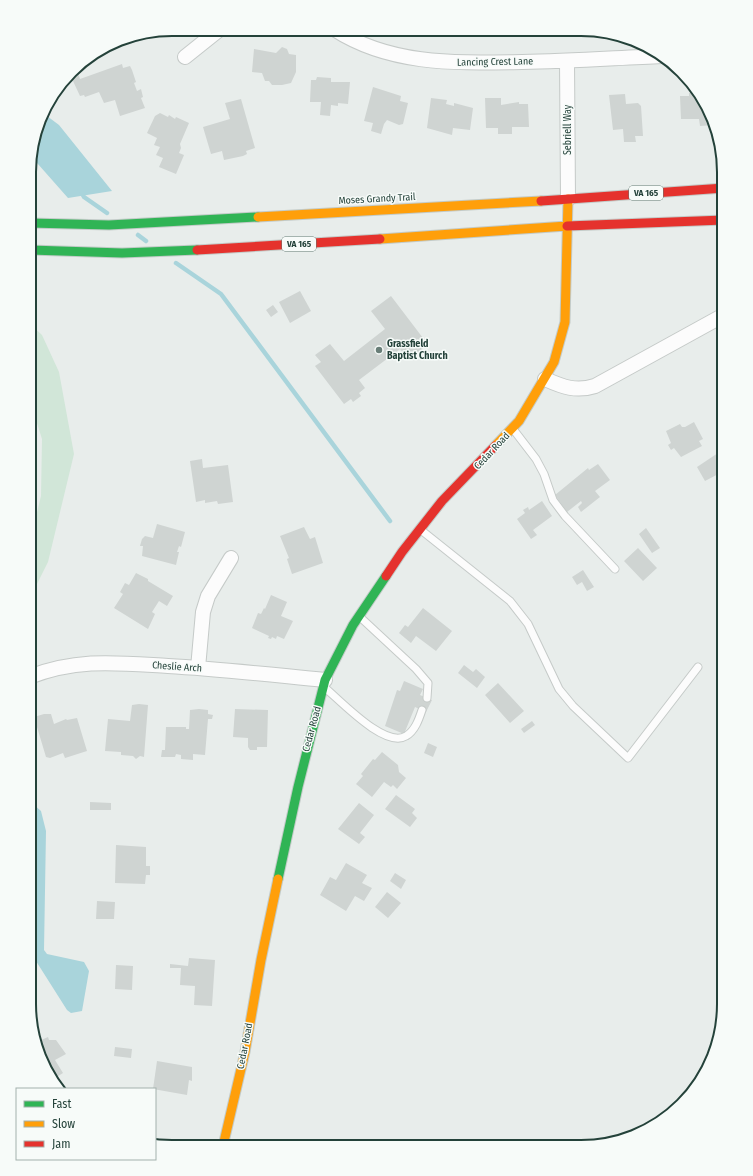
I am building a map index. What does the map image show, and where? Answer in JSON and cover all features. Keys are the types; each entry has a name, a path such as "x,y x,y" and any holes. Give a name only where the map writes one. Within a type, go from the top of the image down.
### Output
{"main road":[{"name":"Moses Grandy Trail","path":"36,223 109,225 568,199 717,188"},
{"name":"Cedar Road","path":"224,1140 245,1052 261,960 295,800 314,721 325,684 359,615 402,552 442,501 513,429 554,362 566,322 568,199"},
{"name":"VA 165","path":"36,250 122,253 192,251 568,226 717,220"}],"street":[{"path":"185,57 211,36"},
{"name":"Lancing Crest Lane","path":"346,36 367,46 397,56 419,60 472,63 567,61 653,56"},
{"name":"Sebriell Way","path":"567,61 568,199"},
{"path":"545,379 562,387 577,390 595,386 717,319"},
{"path":"198,668 203,612 208,596 231,558"},
{"name":"Cheslie Arch","path":"36,674 46,670 82,663 198,668 325,684"}],"lane":[{"path":"513,429 536,459 544,474 553,500 565,516 615,569"},
{"path":"420,530 510,601 528,624 559,690 573,706 628,758 698,667"},
{"path":"359,615 416,668 428,684 427,698"},
{"path":"325,684 370,727 386,736 397,739 406,736 417,723 422,710"}],"green space":[{"path":"36,330 42,335 59,372 74,454 48,562 36,586 36,516 41,496 42,439 36,420"}],"water":[{"path":"48,117 59,125 112,191 68,198 37,162 43,128"},
{"path":"36,807 41,811 46,831 44,950 47,954 84,962 89,971 82,1011 71,1013 67,1010 36,961"}],"building":[{"path":"282,47 287,49 289,54 296,55 296,72 291,83 272,85 269,81 265,81 262,73 252,72 254,49 276,53"},
{"path":"122,64 123,68 130,66 136,82 134,83 137,91 141,89 143,97 141,98 145,108 120,116 115,100 104,103 99,92 85,97 84,95 80,96 73,81 70,82 78,74 80,79"},
{"path":"317,77 331,78 331,82 350,82 348,104 338,103 338,106 331,105 330,116 320,115 321,102 310,102 311,80 316,80"},
{"path":"373,87 401,96 400,101 408,103 403,124 399,125 387,120 381,134 371,131 373,123 364,121"},
{"path":"689,93 692,93 699,104 709,125 700,126 699,119 681,119 680,96 689,96"},
{"path":"625,94 626,104 638,103 641,106 643,136 635,136 636,142 624,142 623,129 613,130 609,95"},
{"path":"431,98 447,100 446,104 454,106 454,103 473,108 470,130 453,128 452,135 427,128"},
{"path":"485,98 501,98 501,105 519,102 519,104 528,104 529,127 512,127 512,134 498,134 498,128 486,128"},
{"path":"241,99 255,148 246,151 247,154 243,156 224,160 222,151 211,154 203,127 230,119 225,103"},
{"path":"160,113 168,117 169,115 175,119 176,117 189,123 180,144 181,148 179,153 184,155 176,174 159,167 163,158 156,155 160,147 154,145 157,138 147,133 155,116"},
{"path":"300,291 311,311 290,323 279,302"},
{"name":"Grassfield Baptist Church","path":"391,296 426,342 421,346 423,349 415,355 413,352 407,357 400,349 359,380 365,388 359,393 361,396 353,402 351,399 344,404 315,366 321,362 315,355 330,344 344,361 385,329 371,311"},
{"path":"273,305 278,312 271,317 266,310"},
{"path":"694,422 703,439 699,441 702,446 681,457 674,448 671,450 668,445 671,443 666,431 680,424 682,427 685,427"},
{"path":"717,454 717,475 705,481 697,467"},
{"path":"202,459 203,468 228,465 233,502 218,504 217,501 205,503 205,500 196,502 190,461"},
{"path":"598,464 610,480 595,491 600,497 581,512 578,507 582,503 581,501 567,512 555,495 588,468 589,470"},
{"path":"542,501 552,516 533,530 537,535 531,539 517,519 525,513 523,510 528,507 529,510"},
{"path":"157,524 185,532 181,547 179,546 177,552 179,552 176,565 142,556 143,546 140,546 142,539 145,536 153,538"},
{"path":"304,527 310,539 315,537 323,563 292,574 287,559 289,558 280,536"},
{"path":"646,528 660,548 652,553 639,534"},
{"path":"638,548 657,568 643,581 624,561"},
{"path":"583,570 594,587 587,591 582,582 577,585 572,577"},
{"path":"136,573 148,579 148,581 173,596 167,606 159,601 152,612 155,614 148,629 114,608 123,594 120,592 125,583 129,585"},
{"path":"271,595 287,602 281,616 293,621 284,639 277,636 276,639 272,637 271,639 268,638 269,636 252,628 258,613 261,614 264,608 265,609"},
{"path":"423,608 452,631 436,651 416,636 411,643 399,633 405,625 408,627"},
{"path":"464,665 473,672 476,669 485,677 477,688 458,673"},
{"path":"404,681 423,689 420,695 432,700 426,712 415,707 404,734 385,726 397,690 400,691"},
{"path":"498,683 524,711 510,723 485,695"},
{"path":"132,705 148,705 144,757 140,756 136,759 133,756 121,755 121,752 105,751 108,719 130,721"},
{"path":"235,709 268,710 267,747 257,747 257,750 250,750 248,747 248,738 233,737"},
{"path":"190,710 208,710 208,714 213,715 212,719 208,719 205,755 193,754 193,760 181,759 181,755 176,754 175,757 161,757 162,750 165,750 166,727 186,727 186,729 189,729"},
{"path":"51,714 54,724 66,719 77,718 87,751 65,758 63,753 50,758 46,757 36,724 36,716"},
{"path":"532,721 535,725 524,733 521,729"},
{"path":"428,743 437,747 433,757 424,753"},
{"path":"382,752 398,765 399,772 406,778 397,789 393,785 391,787 384,782 372,797 356,784 363,776 361,774 373,759 375,760"},
{"path":"396,795 415,809 412,813 417,818 410,827 385,809"},
{"path":"90,802 111,803 111,810 90,810"},
{"path":"359,803 374,815 360,833 365,837 359,844 338,829"},
{"path":"116,845 146,847 146,866 150,866 150,875 146,875 145,884 115,883"},
{"path":"346,863 367,875 362,883 372,888 364,901 355,896 346,911 320,895 330,877 336,880"},
{"path":"395,873 406,880 401,889 390,881"},
{"path":"387,892 401,903 388,918 375,907"},
{"path":"97,901 115,902 114,919 96,919"},
{"path":"189,958 215,960 212,1006 194,1005 195,986 180,985 181,968 170,968 170,964 188,966"},
{"path":"116,965 133,966 132,990 115,989"},
{"path":"48,1037 49,1040 56,1040 66,1054 55,1060 63,1073 57,1077 46,1056 41,1040"},
{"path":"115,1047 132,1049 131,1058 114,1056"},
{"path":"157,1061 192,1067 192,1081 189,1080 187,1095 153,1088"}],"waterway":[{"path":"80,190 84,197 107,213"},
{"path":"138,235 146,241"},
{"path":"176,263 221,294 390,521"}],"traffic: fast":[{"path":"36,223 109,225 258,217"},
{"path":"36,250 122,253 197,250"},
{"path":"278,879 298,787 325,680 353,625 386,576"}],"traffic: slow":[{"path":"495,446 519,421 554,362 565,322 568,199"},
{"path":"258,217 541,201"},
{"path":"380,239 567,226"},
{"path":"224,1140 245,1052 261,960 278,879"}],"traffic: jam":[{"path":"541,201 717,188"},
{"path":"567,226 717,220"},
{"path":"197,250 380,239"},
{"path":"386,576 402,552 442,501 495,446"}],"place":[{"name":"Grassfield Baptist Church","path":"379,350"}]}
